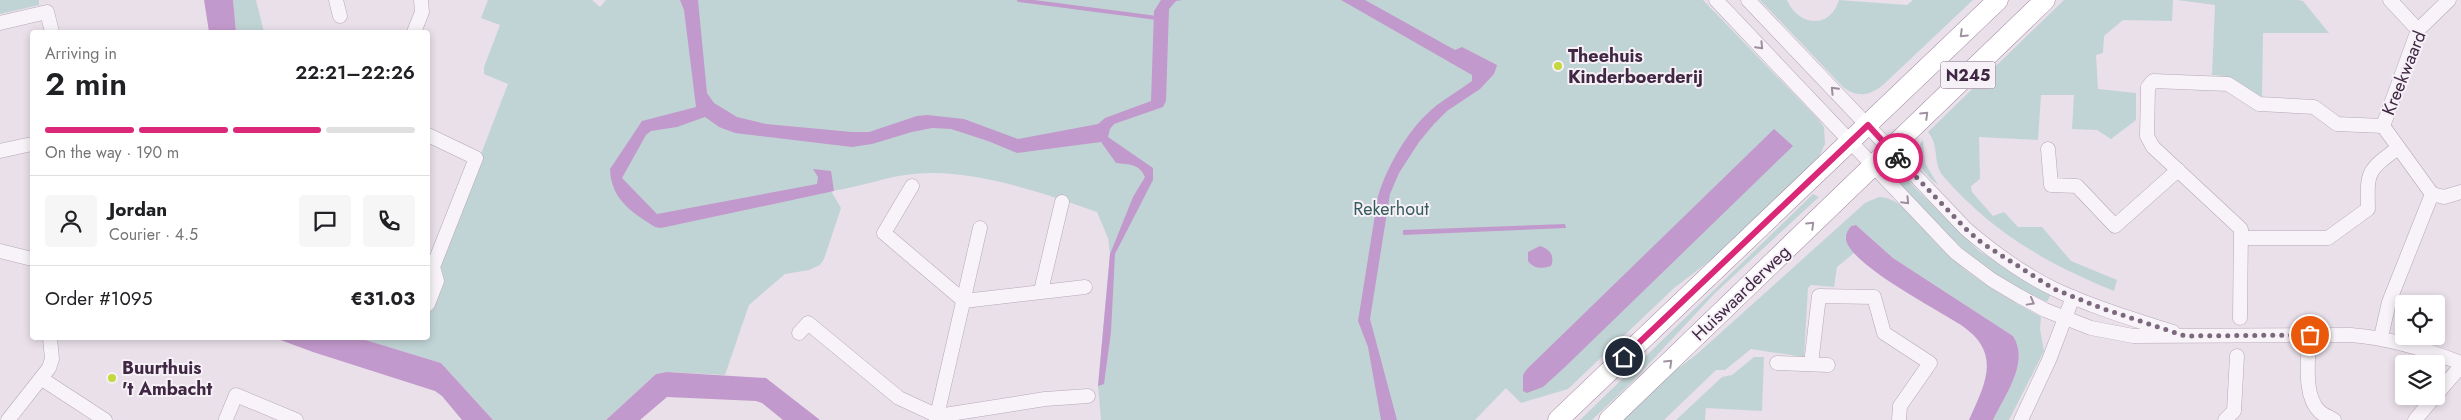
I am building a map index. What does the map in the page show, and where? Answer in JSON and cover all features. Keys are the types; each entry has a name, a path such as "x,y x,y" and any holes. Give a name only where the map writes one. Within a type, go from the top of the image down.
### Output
{"highway":[{"name":"Huiswaarderweg","path":"1557,410 1582,396 1998,0"},
{"name":"Huiswaarderweg","path":"1609,420 2045,0"}],"street":[{"path":"336,0 340,16"},
{"path":"415,30 422,12 421,0"},
{"path":"1716,0 1956,253 1972,266 2019,296 2091,328 2133,336 2309,335 2381,338 2426,350 2461,364 2445,384"},
{"path":"1748,0 1966,229 1982,243 2054,289 2185,336"},
{"path":"2390,0 2418,30"},
{"name":"Kreekwaard","path":"2383,126 2418,30 2449,0"},
{"path":"0,23 47,12 52,30"},
{"path":"2240,318 2241,229 2153,146 2147,136 2148,87 2153,81 2228,84 2259,104 2314,107 2337,124 2383,126 2432,194 2444,197 2461,192"},
{"path":"430,136 476,158 434,267 437,281 430,299"},
{"path":"0,151 30,144"},
{"path":"2242,238 2328,238 2368,209 2368,179 2374,166 2398,148"},
{"path":"2048,149 2052,185 2077,186 2115,226 2178,170"},
{"path":"912,186 884,233 964,301 1085,287"},
{"path":"2381,338 2389,302 2432,194"},
{"path":"1041,291 1062,202"},
{"path":"937,418 980,228"},
{"path":"0,251 30,258"},
{"path":"1811,364 1819,296 1874,297 1884,334 1930,363 1900,406 1899,420"},
{"path":"2021,420 2073,297"},
{"path":"799,333 808,322 899,398 937,418 991,414 1045,399 1088,396"},
{"path":"2309,335 2309,380 2316,416 2334,420"},
{"path":"8,420 42,379 52,359 50,340"},
{"path":"2233,417 2237,356"},
{"path":"1777,363 1828,365"},
{"path":"42,379 101,419"},
{"path":"226,418 236,395 292,419"},
{"path":"2415,420 2428,405"}],"green space":[{"path":"0,0 39,0 39,5 0,14"},
{"path":"233,0 256,0 264,30 236,30"},
{"name":"Rekerhout","path":"488,0 592,0 600,7 606,0 1703,0 1818,119 1824,127 1825,144 1819,157 1798,178 1717,255 1673,289 1568,389 1521,403 1506,388 1475,420 1101,420 1098,386 1110,254 1108,238 1097,212 1031,190 983,178 936,173 904,175 831,191 841,208 824,259 820,265 809,270 785,274 749,305 725,375 667,372 656,374 606,420 493,420 441,363 366,340 430,340 430,307 443,275 439,263 508,84 484,74 484,67 500,25 481,18"},
{"path":"1760,0 1787,0 1798,15 1814,21 1829,16 1835,10 1839,0 1907,5 1913,0 1973,0 1884,84 1869,93 1859,94 1848,91 1843,87"},
{"path":"2064,0 2173,0 2172,21 2123,20 2104,36 2103,53 2096,55 2098,89 2136,93 2136,120 2111,139 2097,130 2072,129 2074,95 2041,95 2038,140 1979,137 1980,179 1971,186 1972,192 1993,216 2004,212 2018,227 2042,227 2071,261 2117,280 2114,291 2043,258 1981,214 1962,197 1940,172 1934,143 1928,132"},
{"path":"2177,0 2303,1 2329,33 2263,33 2262,98 2258,98 2224,76 2212,75 2215,5"},
{"path":"1923,140 1925,163 1938,185 1923,170 1918,158 1917,152"},
{"path":"1896,169 1979,251 2051,294 2047,302 2005,280 1969,254 1892,175"},
{"path":"1813,194 1819,197 1715,293 1632,382 1592,420 1580,420"},
{"path":"1879,197 1896,202 1904,208 1937,244 1973,276 2041,317 2040,329 2044,351 2009,420 1993,420 2014,378 2017,367 2019,357 2018,346 2013,336 1893,258 1856,225 1851,226 1845,238 1854,253 1837,267 1834,287 1811,285 1808,288 1804,357 1751,349 1725,370 1716,370 1664,420 1619,420 1664,379 1697,354 1865,203"},
{"path":"1754,357 1764,357 1762,411 1706,408 1705,420 1676,420 1722,377 1732,375"}],"shaded area":[{"path":"204,0 233,0 236,30 209,30"},
{"path":"680,0 698,0 707,93 714,103 737,117 766,124 869,132 917,116 927,115 964,119 1018,139 1098,124 1105,118 1151,101 1154,11 1161,0 1183,0 1176,1 1169,9 1166,101 1163,107 1114,124 1110,129 1108,137 1153,168 1153,180 1115,254 1111,332 1104,384 1098,386 1110,254 1133,197 1145,177 1143,172 1137,167 1116,163 1101,142 1017,153 951,129 932,128 872,144 852,147 735,133 719,127 705,117 677,127 651,131 646,135 622,178 657,214 817,184 818,177 813,169 831,171 834,191 661,228 655,227 638,216 624,204 614,189 610,169 642,121 696,107 684,10"},
{"path":"1341,0 1365,0 1455,50 1462,47 1497,65 1494,74 1480,89 1447,111 1419,142 1399,173 1390,194 1370,319 1397,420 1381,420 1368,347 1358,321 1378,196 1394,159 1409,135 1437,105 1472,81 1472,75"},
{"path":"1774,129 1793,146 1543,387 1527,393 1523,391 1523,375 1527,369"},
{"path":"1565,224 1566,228 1403,235 1403,230"},
{"path":"1856,225 1893,258 2013,336 2018,346 2019,357 2017,367 2014,378 1993,420 1969,420 1985,381 1986,357 1982,346 1961,325 1897,286 1863,262 1851,250 1846,240 1846,234 1851,226"},
{"path":"1540,246 1551,253 1551,266 1538,268 1528,261 1528,252"},
{"path":"280,340 366,340 441,363 493,420 462,420 442,396 435,391"},
{"path":"667,372 766,378 820,420 783,420 762,403 756,401 667,397 640,420 606,420 656,374"}],"waterway":[{"path":"1019,0 1157,18"}],"way so far":[{"path":"1898,158 1966,229 1982,243 2012,264 2054,289 2101,308 2185,336 2310,335"}],"place":[{"name":"Theehuis Kinderboerderij","path":"1558,66"},
{"name":"Buurthuis 't Ambacht","path":"112,378"}],"route":[{"path":"1624,357 1868,125 1898,158"}]}
